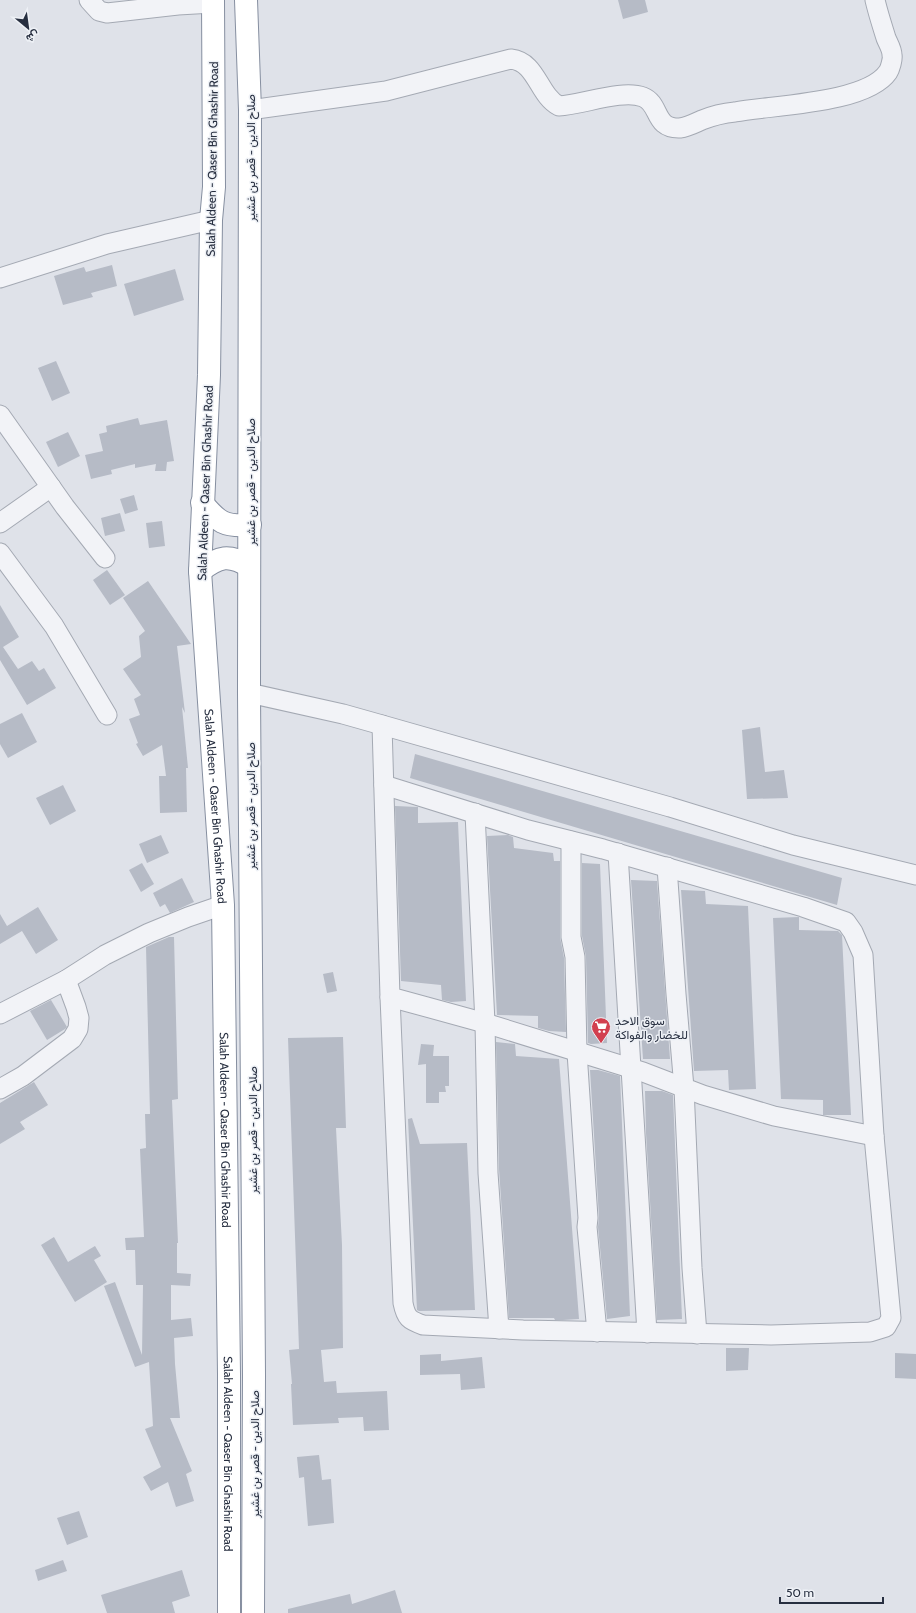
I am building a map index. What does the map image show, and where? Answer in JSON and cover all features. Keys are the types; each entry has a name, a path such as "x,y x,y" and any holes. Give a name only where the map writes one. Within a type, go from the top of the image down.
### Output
{"highway":[{"name":"صلاح الدين - قصر بن غشير","path":"246,0 250,110 249,693 254,1367 253,1613"},
{"name":"Salah Aldeen - Qaser Bin Ghashir Road","path":"213,2 214,187 211,220 209,375 200,571 223,905 229,1374 229,1613"},
{"path":"202,503 214,517 222,523 239,526 250,525"},
{"path":"200,571 210,563 220,559 237,559 249,566"}],"street":[{"path":"89,0 99,11 107,13 213,2"},
{"path":"250,110 386,91 511,59 518,60 528,66 550,100 559,106 620,96 643,97 653,106 662,123 668,127 680,128 734,112 851,95 876,84 889,72 892,55 875,0"},
{"path":"0,278 107,244 211,220"},
{"path":"0,415 51,487 105,558"},
{"path":"0,523 51,487"},
{"path":"0,553 54,626 107,716"},
{"path":"249,693 343,714 663,805 793,845 916,875"},
{"path":"382,725 390,997 403,1303 405,1314 411,1321 423,1325 597,1332 771,1335 870,1332 886,1327 891,1318 874,1136 863,955 853,932 846,922 803,907 667,867 528,830 384,785"},
{"path":"475,813 485,1023 488,1173 499,1329"},
{"path":"571,841 571,937 575,957 577,1052 588,1218 587,1227 597,1332"},
{"path":"618,853 647,1333"},
{"path":"667,867 684,1088 692,1268 697,1334"},
{"path":"0,1014 66,980 105,955 149,933 223,905"},
{"path":"0,1089 23,1076 72,1039 78,1029 79,1018 66,980"},
{"path":"390,997 485,1023 631,1068 703,1095 774,1116 874,1136"}],"building":[{"path":"618,0 645,0 648,12 623,19"},
{"path":"112,265 117,286 91,293 93,297 63,305 54,276 84,267 86,272"},
{"path":"175,269 184,300 134,316 124,284"},
{"path":"56,361 70,393 52,401 38,368"},
{"path":"138,418 140,425 167,420 174,461 167,462 166,471 155,471 156,464 135,468 135,464 111,470 112,474 91,479 85,455 103,451 99,434 107,432 106,426"},
{"path":"68,432 80,456 58,467 46,442"},
{"path":"134,495 138,510 125,514 120,499"},
{"path":"120,513 125,531 105,536 101,518"},
{"path":"162,521 165,546 149,548 146,523"},
{"path":"107,570 125,595 110,605 93,580"},
{"path":"148,581 191,644 177,646 185,713 182,707 188,768 186,768 187,812 160,813 159,776 166,776 162,745 143,756 136,744 138,743 129,719 140,715 134,699 141,695 123,669 141,657 139,636 145,631 123,598"},
{"path":"0,605 19,637 3,647 18,669 32,661 39,671 44,668 56,688 27,705 0,660"},
{"path":"22,713 37,742 8,758 0,744 0,724"},
{"path":"760,727 765,772 784,770 788,798 747,799 742,730"},
{"path":"415,754 842,878 837,905 410,778"},
{"path":"63,785 76,811 50,825 36,798"},
{"path":"395,806 418,807 418,823 458,822 466,1001 451,1002 442,1000 441,985 401,981"},
{"path":"161,835 169,853 147,863 139,844"},
{"path":"508,835 513,837 514,848 553,853 554,861 560,861 560,937 564,958 566,1032 549,1031 538,1028 538,1016 497,1015 487,836"},
{"path":"142,863 154,884 141,892 129,870"},
{"path":"582,863 600,864 607,1043 588,1043 586,957 582,936"},
{"path":"182,878 194,902 170,913 165,904 160,907 153,893"},
{"path":"631,880 657,881 670,1059 643,1059"},
{"path":"681,890 705,891 706,904 748,906 756,1089 729,1090 728,1070 694,1071"},
{"path":"38,907 58,940 36,954 22,931 0,944 0,914 7,926"},
{"path":"799,917 799,930 838,931 842,935 851,1115 823,1115 823,1100 781,1099 773,918"},
{"path":"169,937 174,937 178,1099 172,1100 178,1243 177,1273 191,1274 190,1286 171,1285 171,1320 191,1318 193,1336 174,1338 180,1418 170,1418 192,1471 186,1474 194,1501 176,1507 168,1482 151,1491 143,1477 161,1467 145,1429 153,1426 149,1362 135,1367 104,1286 115,1282 142,1355 143,1285 136,1285 135,1250 126,1250 125,1238 144,1237 140,1149 146,1148 145,1114 150,1114 146,947"},
{"path":"333,972 337,991 327,993 323,974"},
{"path":"51,1000 67,1027 47,1040 30,1011"},
{"path":"343,1037 346,1128 336,1128 342,1245 343,1348 321,1350 324,1382 336,1381 337,1393 387,1391 389,1430 364,1431 363,1417 338,1418 339,1423 293,1425 289,1350 299,1349 288,1038"},
{"path":"496,1042 515,1044 516,1056 559,1059 579,1319 555,1320 554,1318 509,1318 499,1169"},
{"path":"421,1044 434,1045 433,1056 449,1056 449,1086 445,1086 446,1092 439,1092 439,1103 426,1103 426,1064 418,1065"},
{"path":"590,1070 598,1070 620,1076 630,1316 607,1319 598,1227 599,1217"},
{"path":"34,1082 48,1105 20,1122 25,1129 0,1144 0,1103"},
{"path":"645,1091 662,1091 673,1095 682,1319 657,1320"},
{"path":"412,1118 420,1144 467,1143 475,1310 417,1310 408,1119"},
{"path":"54,1237 68,1262 95,1246 101,1256 94,1260 107,1282 75,1302 41,1245"},
{"path":"726,1348 749,1348 748,1370 726,1371"},
{"path":"895,1353 916,1354 916,1379 895,1378"},
{"path":"441,1354 441,1361 482,1357 485,1388 461,1390 460,1374 420,1375 420,1355"},
{"path":"319,1455 322,1480 331,1479 334,1523 308,1526 304,1477 299,1478 297,1457"},
{"path":"79,1511 88,1537 67,1545 57,1518"},
{"path":"63,1560 67,1571 38,1581 35,1570"},
{"path":"182,1570 190,1596 172,1602 175,1613 107,1613 101,1595"},
{"path":"395,1590 402,1613 288,1613 288,1609 350,1594 352,1604"}],"place":[{"name":"سوق الاحد للخضار والفواكة","path":"601,1044"}]}
